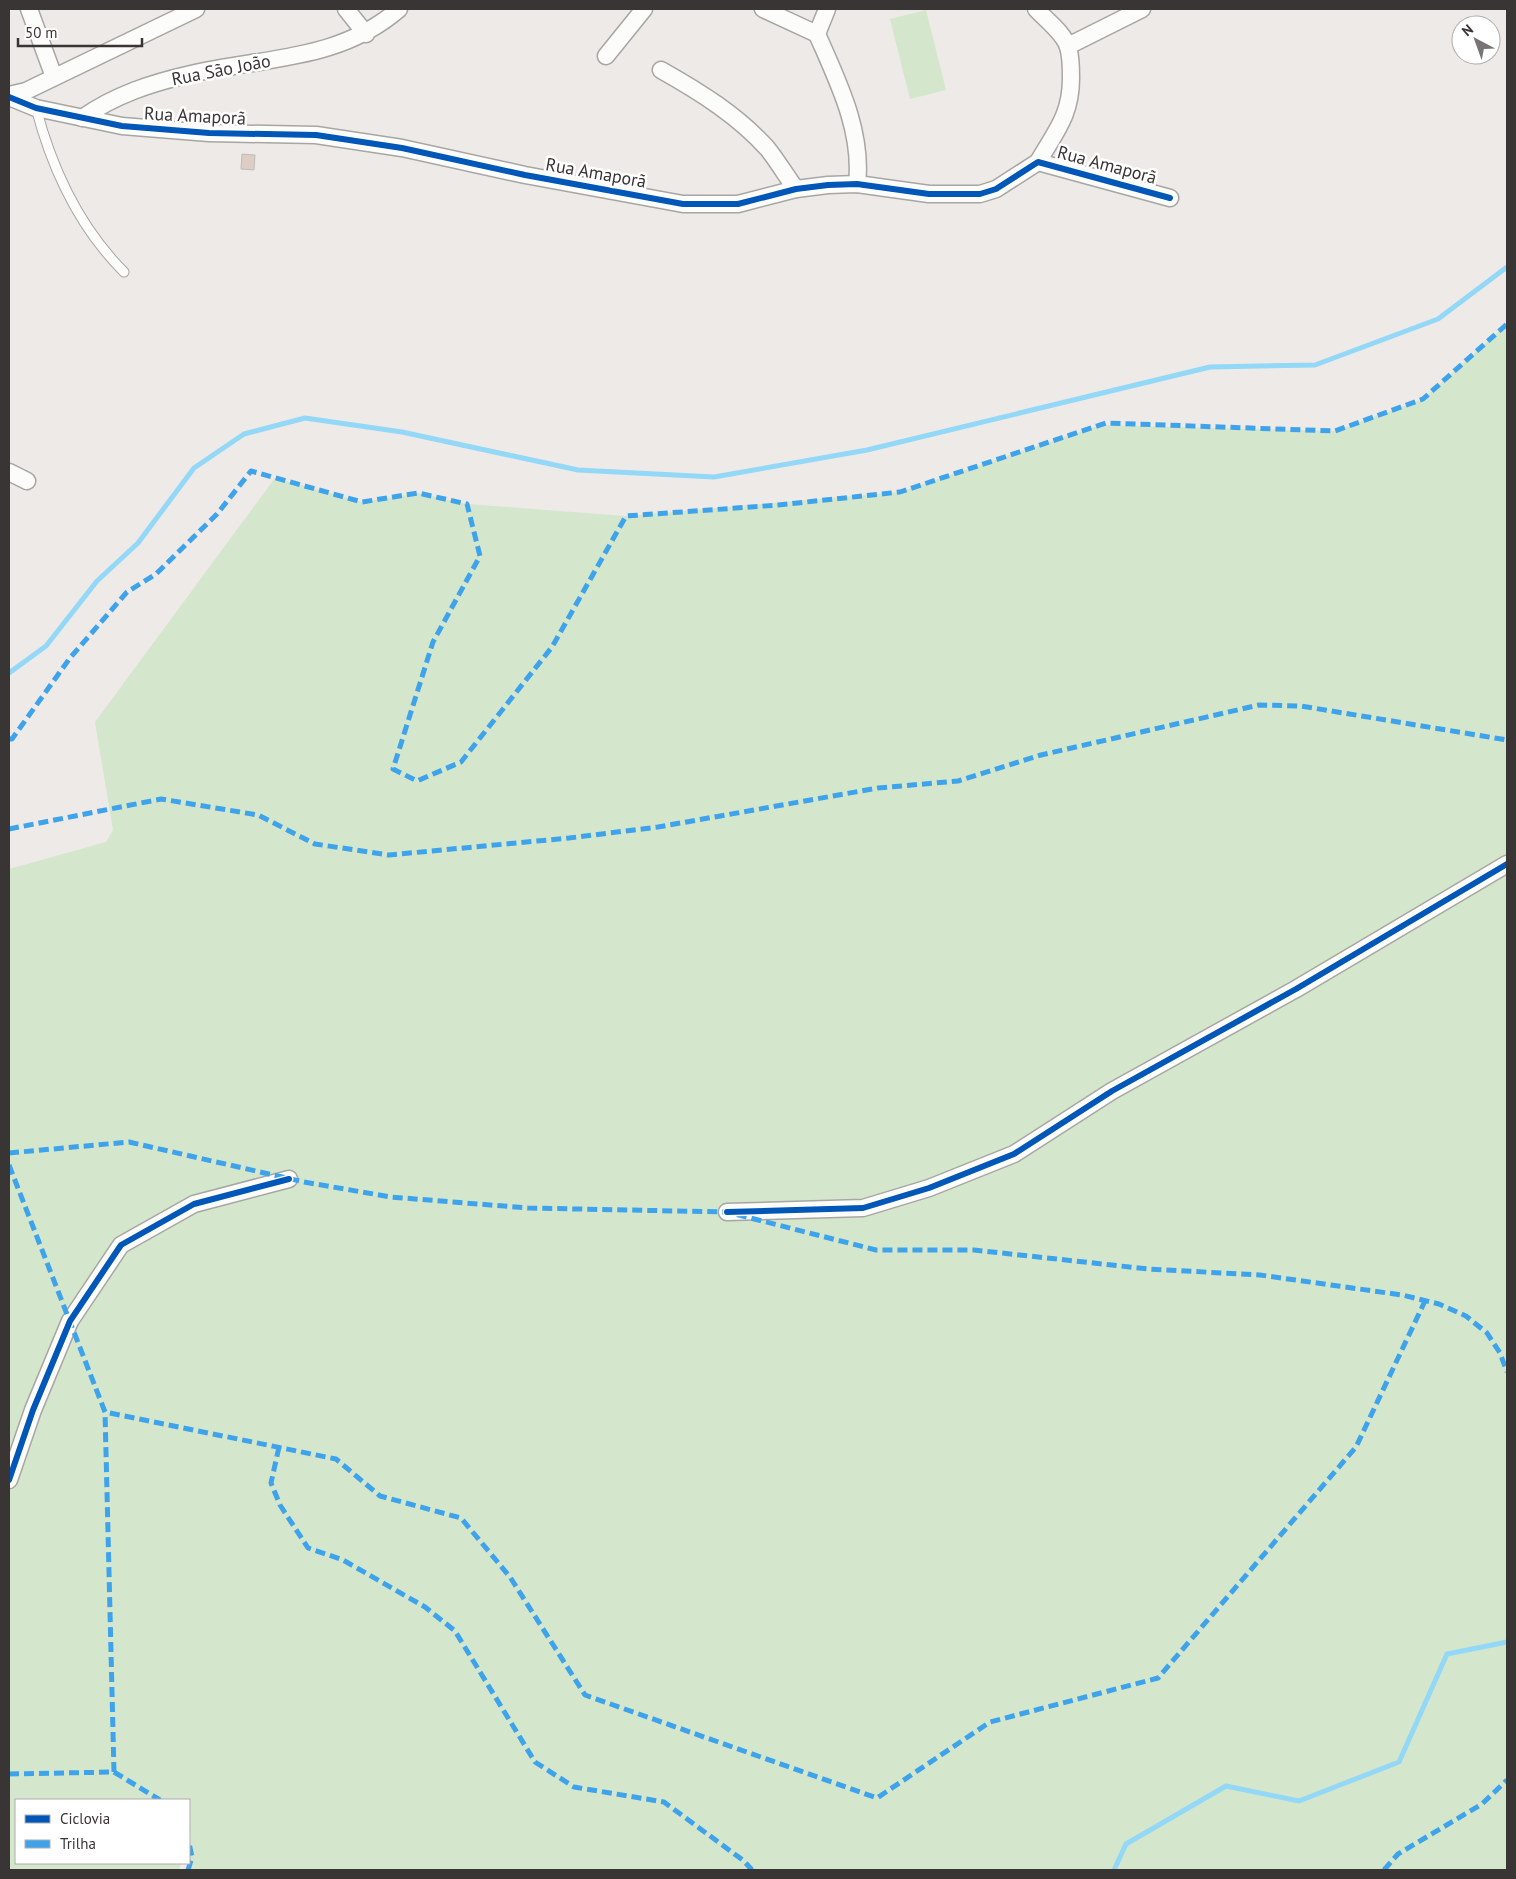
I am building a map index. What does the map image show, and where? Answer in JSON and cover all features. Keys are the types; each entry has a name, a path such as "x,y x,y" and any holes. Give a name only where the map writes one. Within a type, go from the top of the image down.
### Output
{"street":[{"path":"29,9 54,77"},
{"path":"9,96 26,91 196,9"},
{"path":"346,9 366,34"},
{"name":"Rua São João","path":"82,118 103,104 143,86 192,74 297,57 338,45 366,34 400,9"},
{"path":"606,56 644,9"},
{"path":"763,9 818,34"},
{"path":"827,9 818,34 840,87 859,151 857,184"},
{"path":"1036,9 1068,46 1071,78 1068,110 1038,162"},
{"path":"1068,46 1142,9"},
{"path":"661,70 716,102 743,123 768,150 796,189"},
{"name":"Rua Amaporã","path":"9,96 36,108 122,126 210,133 325,137 402,148 525,176 683,204 738,204 796,189 857,184 929,194 980,194 996,189 1038,162 1170,198"},
{"path":"9,472 27,481"},
{"path":"726,1212 863,1208 930,1188 1014,1154 1112,1091 1296,989 1507,864"},
{"path":"9,1480 33,1410 70,1322 121,1245 194,1204 290,1178"}],"lane":[{"path":"36,108 45,143 59,177 91,233 108,256 124,272"}],"green space":[{"path":"926,10 946,90 910,99 890,19"},
{"path":"1507,324 1507,1870 188,1870 191,1846 190,1799 15,1799 15,1864 181,1864 179,1870 9,1870 9,869 106,842 113,830 95,722 275,478 362,502 418,493 467,504 626,516 899,492 1100,425 1335,431 1423,399"}],"building":[{"path":"242,154 255,155 254,170 241,169"}],"waterway":[{"path":"9,673 46,646 97,581 138,543 194,468 244,434 305,418 402,432 578,470 714,477 867,450 1210,367 1315,365 1438,319 1507,267"},
{"path":"1114,1870 1126,1844 1226,1786 1299,1801 1399,1762 1447,1654 1507,1642"}],"marked path":[{"path":"9,739 12,739 70,658 127,592 156,574 217,514 251,471 362,502 418,493 467,504 480,556 433,642 393,769 417,781 461,762 552,647 626,516 778,505 900,492 1106,423 1335,431 1423,399 1507,324"},
{"path":"9,829 161,799 258,815 315,844 389,855 569,838 658,827 878,788 958,781 1041,755 1259,705 1301,706 1507,740"},
{"path":"9,1153 129,1142 304,1182 391,1197 528,1208 727,1212 876,1250 974,1250 1148,1269 1260,1275 1402,1295 1439,1304 1466,1316 1487,1333 1500,1353 1507,1372"},
{"path":"9,1165 105,1412 336,1459 380,1496 461,1518 510,1577 585,1695 877,1798 990,1722 1158,1678 1356,1447 1425,1301"},
{"path":"9,1774 114,1772 105,1412"},
{"path":"279,1447 271,1483 280,1505 308,1548 343,1560 425,1607 455,1631 535,1762 574,1787 664,1802 744,1861 752,1870"},
{"path":"114,1772 158,1799"},
{"path":"1384,1870 1398,1854 1482,1804 1507,1780"},
{"path":"190,1848 192,1857 190,1864"},
{"path":"188,1870 190,1864"}],"cycle path":[{"path":"9,97 36,108 122,126 209,133 316,135 402,148 525,175 683,204 738,204 796,189 857,184 929,194 980,194 996,189 1038,162 1170,198"},
{"path":"727,1212 863,1208 929,1188 1014,1154 1112,1091 1296,989 1507,864"},
{"path":"9,1480 33,1410 70,1321 121,1245 194,1204 289,1179"}]}
